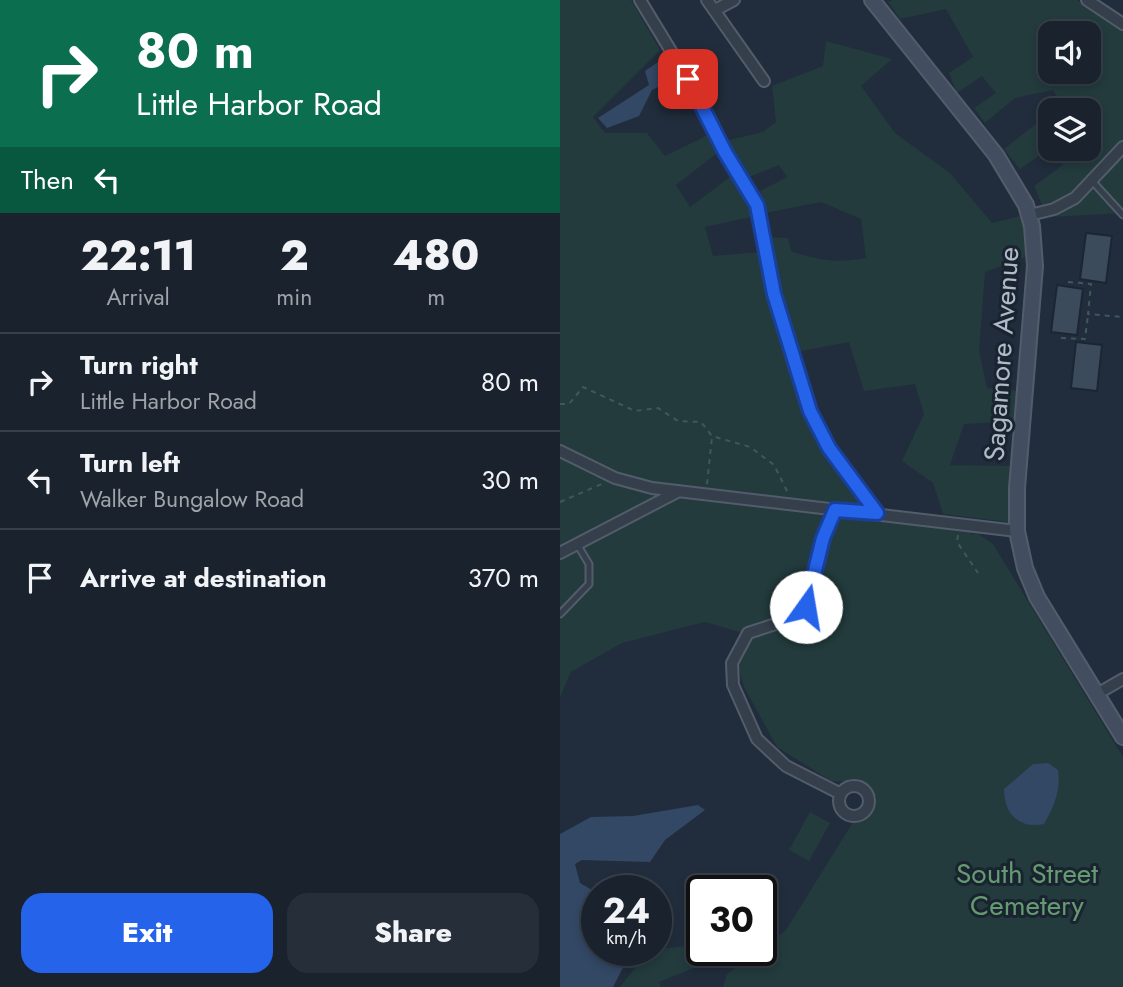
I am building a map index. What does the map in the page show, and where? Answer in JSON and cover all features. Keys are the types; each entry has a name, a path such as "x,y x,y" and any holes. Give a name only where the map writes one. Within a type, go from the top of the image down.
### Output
{"main road":[{"name":"Sagamore Avenue","path":"872,0 1008,171 1030,215 1035,266 1017,488 1017,531 1025,568 1037,597 1123,737"}],"street":[{"path":"640,0 688,79 725,152 752,195 759,214 777,307 810,411 829,448 877,513"},
{"path":"707,0 764,81"},
{"path":"715,10 734,0"},
{"path":"1087,0 1123,23"},
{"path":"1030,215 1055,209 1075,198 1093,182 1123,147"},
{"path":"560,451 615,478 678,491 1017,531"},
{"path":"560,553 678,491"},
{"path":"835,510 820,547 806,607 797,617 748,633 732,663 733,685 757,739 786,766 841,794"},
{"path":"1097,694 1123,679"}],"lane":[{"path":"1093,182 1123,215"},
{"path":"560,614 589,584 589,564 577,544"}],"path":[{"path":"1061,338 1085,339 1091,284 1068,282"},
{"path":"1088,314 1122,317"},
{"path":"560,404 569,404 583,387 635,411 658,408 678,421 701,422 712,436 750,447 775,465 794,504"},
{"path":"706,493 712,436"},
{"path":"560,502 615,478"},
{"path":"959,526 957,541 978,573"}],"green space":[{"name":"South Street Cemetery","path":"560,0 631,0 660,50 593,117 605,133 647,133 665,156 710,134 721,150 676,185 690,207 734,174 749,197 755,216 705,227 713,256 760,252 799,399 815,437 858,501 972,531 971,535 977,533 993,544 1123,757 1123,987 723,987 727,974 738,966 777,966 777,937 786,930 853,822 867,817 877,797 862,782 831,781 777,747 744,687 737,664 754,636 705,622 622,643 571,672 560,697"},
{"path":"1077,0 1123,30 1123,143 1111,152 1073,195 1042,205 1034,186 1063,165 1060,161 1101,161 1101,98 1058,98 1053,90 1015,98 985,123 974,108 996,93 982,76 957,93 949,73 973,57 946,9 900,19 888,2"},
{"path":"826,41 892,59 861,86 895,133 950,173 992,223 1021,216 1027,235 1028,256 985,272 979,351 987,388 1018,391 1014,421 964,424 950,465 1010,466 1008,522 943,514 933,483 902,461 924,414 915,384 864,391 849,342 796,352 779,293 769,237 788,238 791,251 820,259 837,261 866,258 861,219 821,202 765,213 760,191 787,177 779,165 749,177 725,141 763,132 776,122 772,86 823,66"},
{"path":"1038,122 1038,156 1020,169 1004,149"},
{"path":"1123,156 1123,213 1048,217"},
{"path":"810,812 830,823 809,861 789,850"},
{"path":"686,946 686,966 699,966 659,982 661,987 620,987 636,966 672,966 672,948"}],"water":[{"path":"664,58 674,65 666,83 652,90 639,116 607,128 598,118 649,85 645,71"},
{"path":"1048,763 1058,770 1059,777 1058,791 1051,811 1044,824 1020,822 1007,806 1004,789 1033,764"},
{"path":"698,805 705,810 665,840 650,862 582,860 575,864 581,884 581,966 624,966 613,987 560,987 560,834 591,817 633,816"}],"building":[{"path":"1086,233 1112,236 1106,283 1080,279"},
{"path":"1057,285 1083,289 1077,335 1051,332"},
{"path":"1076,342 1102,345 1097,391 1071,388"}],"route":[{"path":"688,79 725,152 757,205 774,294 810,411 829,448 877,513 835,510 817,556 806,607"}]}
